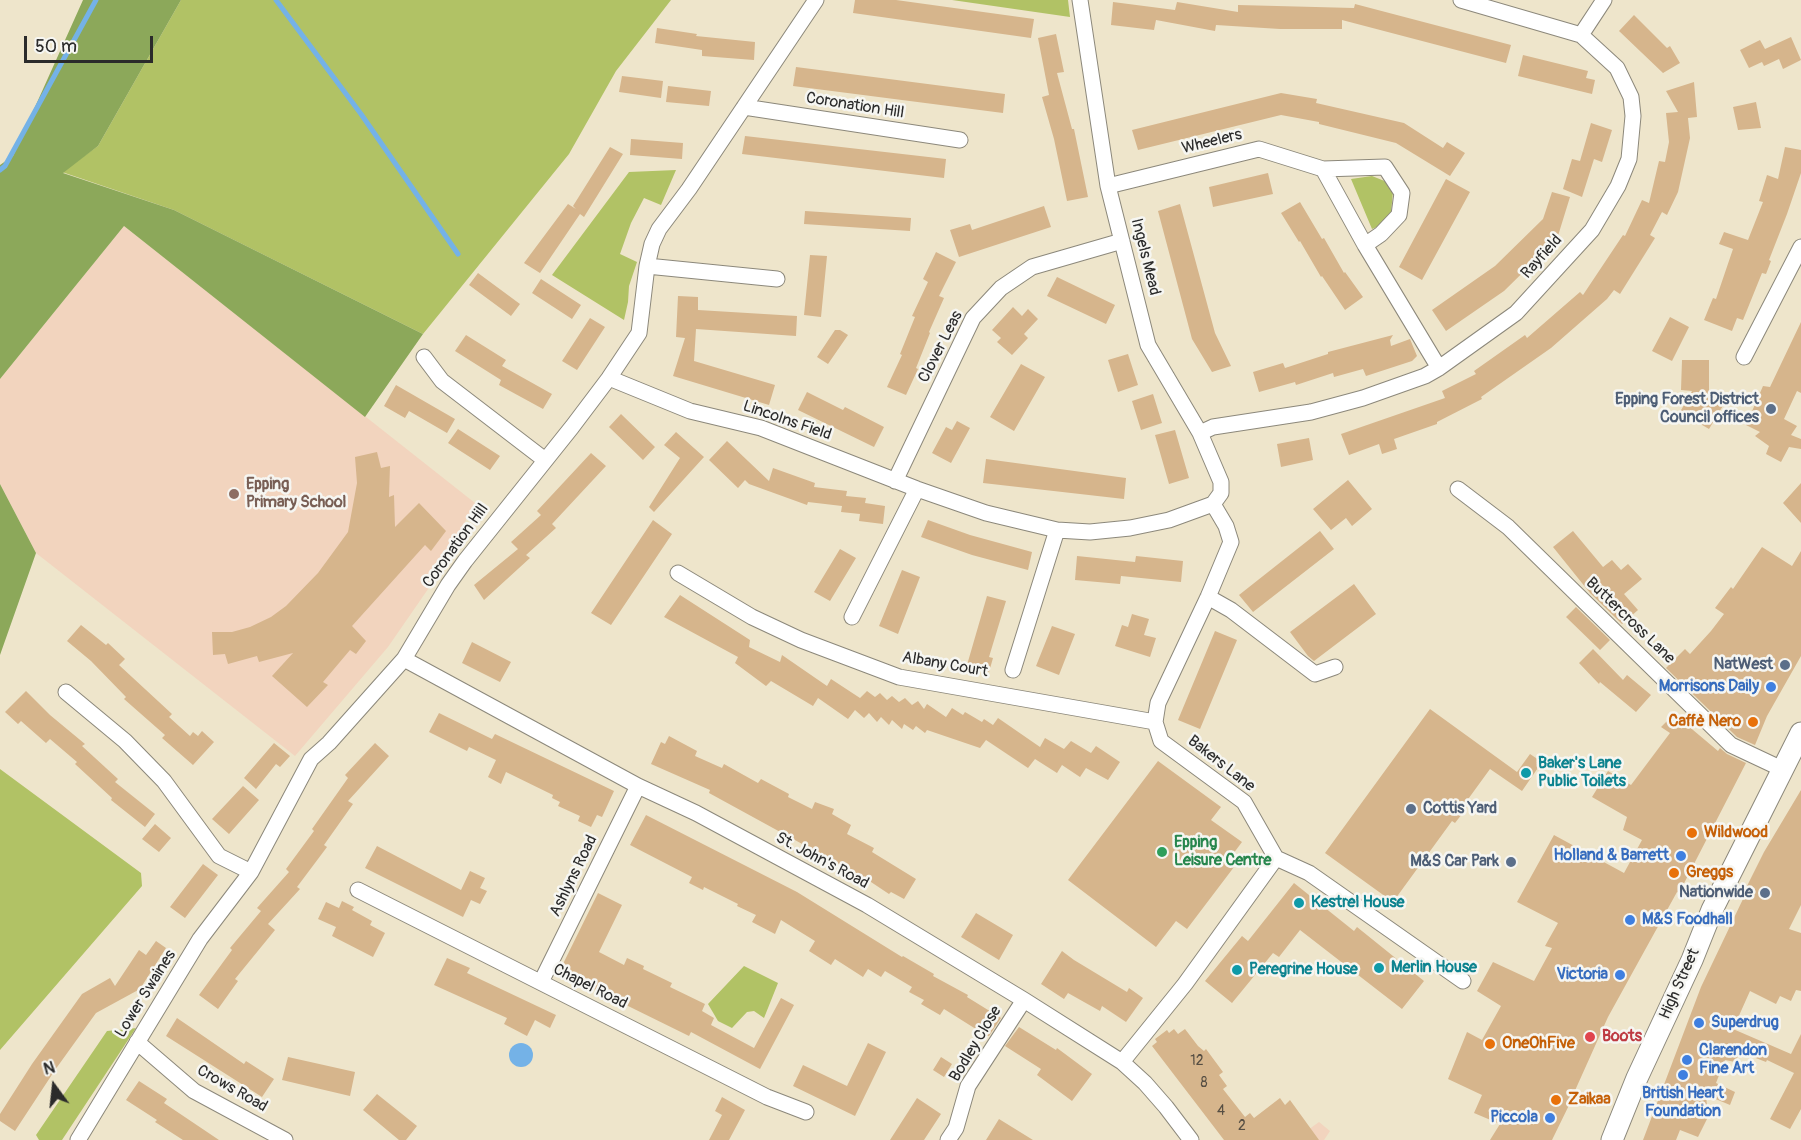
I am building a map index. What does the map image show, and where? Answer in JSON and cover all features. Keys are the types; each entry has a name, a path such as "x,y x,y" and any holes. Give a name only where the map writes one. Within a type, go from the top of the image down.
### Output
{"main road":[{"name":"High Street","path":"1612,1140 1712,910 1801,733"}],"street":[{"name":"Coronation Hill","path":"404,659 465,561 609,378 639,333 647,266 658,229 689,189 816,0"},
{"name":"Ingels Mead","path":"1080,0 1108,186 1148,345 1200,433 1221,482 1221,493 1213,504"},
{"name":"Rayfield","path":"1200,433 1213,427 1311,412 1363,398 1425,376 1516,313 1592,230 1618,186 1629,159 1632,134 1631,97 1617,68 1581,35 1461,0"},
{"path":"1581,35 1604,0"},
{"name":"Coronation Hill","path":"744,107 960,140"},
{"name":"Wheelers","path":"1108,186 1258,149 1323,169 1385,167 1402,193 1399,215 1381,234 1365,245"},
{"path":"1323,169 1365,245 1439,368"},
{"name":"Clover Leas","path":"895,481 973,318 1001,288 1032,267 1122,241"},
{"path":"1744,357 1801,247"},
{"path":"647,266 777,279"},
{"path":"424,357 442,381 545,460"},
{"name":"Lincolns Field","path":"609,378 690,411 761,428 895,481 986,513 1057,530 1090,532 1130,528 1169,520 1213,504"},
{"path":"852,617 917,489"},
{"name":"Buttercross Lane","path":"1458,489 1508,527 1731,746 1782,769"},
{"path":"1155,722 1158,703 1231,542 1226,526 1213,504"},
{"path":"1012,670 1057,530"},
{"name":"Albany Court","path":"678,573 752,617 801,640 899,677 1155,722"},
{"path":"1208,597 1231,610 1314,674 1335,667"},
{"name":"St. John's Road","path":"404,659 638,786 696,813 860,901 1024,1000 1122,1062 1159,1099 1191,1140"},
{"name":"Lower Swaines","path":"78,1140 200,939 251,872 311,759 329,743 404,659"},
{"path":"66,692 125,741 164,781 219,856 251,872"},
{"name":"Bakers Lane","path":"1155,722 1161,741 1244,802 1276,858"},
{"name":"Ashlyns Road","path":"542,982 638,786"},
{"path":"1122,1062 1185,984 1276,858 1309,873 1463,981"},
{"name":"Chapel Road","path":"358,890 767,1097 806,1112"},
{"name":"Bodley Close","path":"948,1140 956,1128 968,1086 1024,1000"},
{"name":"Crows Road","path":"137,1042 194,1091 285,1140"}],"shaded area":[{"name":"Epping Primary School","path":"124,226 475,503 435,579 388,647 295,756 36,553 0,484 0,379"},
{"path":"1319,1122 1330,1131 1324,1140 1294,1140"}],"green space":[{"path":"83,0 181,0 98,146 63,173 174,210 423,334 365,417 124,226 0,379 0,165 13,156"},
{"path":"181,0 671,0 616,71 569,154 423,334 174,210 62,172 98,146"},
{"path":"952,0 1068,0 1070,17"},
{"path":"676,170 661,205 644,198 631,223 620,254 637,262 629,286 624,320 552,275 629,172"},
{"path":"1372,176 1387,182 1393,191 1391,213 1384,224 1372,229 1351,179"},
{"path":"0,484 36,553 0,655"},
{"path":"0,769 141,873 142,886 0,1050"},
{"path":"744,966 778,983 764,1018 754,1011 747,1012 732,1028 718,1021 708,1004"},
{"path":"136,1028 62,1140 39,1140 36,1135 107,1031"}],"water":[{"path":"521,1043 530,1046 533,1055 530,1064 521,1067 512,1064 509,1055 512,1046"}],"building":[{"path":"855,0 896,0 1034,19 1031,38 853,13"},
{"path":"1113,2 1175,10 1177,2 1238,12 1238,5 1354,8 1355,4 1511,45 1506,63 1342,20 1342,29 1280,29 1216,25 1215,31 1156,20 1154,30 1111,25"},
{"path":"1634,15 1667,48 1670,46 1680,63 1663,73 1619,31"},
{"path":"657,28 697,34 696,36 755,42 754,60 702,56 702,50 655,43"},
{"path":"1056,34 1064,72 1057,73 1072,129 1074,129 1088,197 1067,201 1054,139 1042,97 1049,95 1038,38"},
{"path":"1791,37 1801,60 1783,69 1779,59 1764,66 1762,62 1749,68 1740,50 1760,40 1765,49"},
{"path":"1523,55 1588,71 1586,78 1595,80 1592,94 1518,76"},
{"path":"796,67 1005,94 1003,113 793,86"},
{"path":"622,76 663,81 661,98 619,92"},
{"path":"1694,82 1697,117 1688,118 1690,138 1678,192 1667,215 1662,212 1650,235 1655,238 1620,294 1614,290 1607,299 1551,348 1481,397 1482,399 1437,424 1394,439 1397,449 1382,454 1379,444 1349,455 1341,434 1445,398 1442,391 1476,374 1474,371 1525,335 1527,338 1580,292 1583,295 1623,235 1625,236 1642,200 1649,203 1659,161 1665,162 1669,142 1666,113 1678,112 1666,91"},
{"path":"668,86 711,91 709,106 666,102"},
{"path":"1281,93 1317,99 1316,103 1404,123 1443,148 1447,142 1465,153 1450,176 1396,143 1319,124 1319,122 1281,115 1138,150 1132,130"},
{"path":"1756,102 1761,128 1738,130 1733,107"},
{"path":"1591,123 1612,130 1602,162 1594,159 1582,197 1563,189 1572,159 1580,161"},
{"path":"745,136 946,159 944,178 742,154"},
{"path":"631,139 683,143 682,159 630,155"},
{"path":"610,147 623,154 584,217 580,214 540,273 524,263 568,204 576,209 573,206"},
{"path":"1785,147 1801,150 1801,173 1766,274 1762,273 1743,320 1737,318 1732,331 1704,320 1713,298 1716,299 1733,249 1719,244 1724,232 1748,240 1763,202 1759,201 1767,175 1778,179"},
{"path":"1268,173 1273,194 1213,207 1209,187"},
{"path":"1446,179 1470,192 1422,280 1399,267"},
{"path":"1552,192 1570,197 1557,239 1504,291 1446,331 1432,310 1495,266 1543,219"},
{"path":"1300,202 1344,273 1363,297 1345,310 1321,277 1281,213"},
{"path":"1180,204 1215,333 1231,366 1212,372 1192,339 1158,211"},
{"path":"1044,206 1051,227 959,257 950,230 970,224 972,230"},
{"path":"805,211 911,218 910,231 804,224"},
{"path":"936,252 956,262 939,296 944,298 906,395 887,387 902,355 900,354 915,317 912,316 928,282 923,279"},
{"path":"810,255 827,256 821,317 804,315"},
{"path":"478,273 520,304 511,316 469,285"},
{"path":"1057,277 1115,305 1106,324 1047,296"},
{"path":"541,279 581,305 572,319 532,293"},
{"path":"678,296 698,297 698,310 797,316 796,336 696,329 694,361 775,385 769,405 673,376 685,338 676,337"},
{"path":"1013,307 1022,316 1028,309 1038,319 1024,334 1028,338 1012,355 997,342 1001,338 992,330"},
{"path":"1670,317 1689,327 1672,361 1652,351"},
{"path":"590,318 605,327 577,370 562,361"},
{"name":"Epping Forest District Council offices","path":"1801,322 1801,393 1797,391 1784,419 1797,426 1791,435 1801,439 1801,449 1789,447 1781,462 1766,454 1769,446 1755,436 1760,432 1746,425 1763,386 1770,387"},
{"path":"835,330 848,335 828,364 817,357"},
{"path":"466,335 506,360 502,366 552,394 543,409 499,385 501,380 455,351"},
{"path":"1393,335 1390,340 1391,346 1410,339 1417,356 1412,361 1366,376 1363,369 1334,377 1333,373 1296,385 1295,382 1259,392 1253,372 1283,363 1285,368 1328,354 1328,352"},
{"path":"1128,354 1138,385 1118,392 1108,360"},
{"path":"1682,360 1709,360 1709,395 1724,404 1709,429 1680,412 1692,391 1681,390"},
{"path":"1021,364 1045,377 1014,431 990,417"},
{"path":"396,385 455,419 447,433 409,411 405,418 384,406"},
{"path":"807,392 843,410 845,407 884,427 874,447 798,410"},
{"path":"1153,394 1162,423 1141,430 1132,401"},
{"path":"621,414 655,447 643,460 609,427"},
{"path":"957,421 970,428 951,463 932,453 946,427 952,430"},
{"path":"458,429 500,456 490,470 448,443"},
{"path":"1175,430 1189,478 1169,484 1155,435"},
{"path":"676,432 704,457 654,512 649,507 680,458 664,445"},
{"path":"1309,438 1313,460 1281,467 1277,444"},
{"path":"727,441 769,481 773,468 815,483 814,487 847,491 846,496 866,498 865,503 885,506 883,524 859,521 860,514 841,512 842,506 808,502 807,505 749,484 745,480 738,488 709,460"},
{"path":"377,452 381,468 390,466 389,497 394,495 395,527 419,503 446,531 431,551 425,545 352,626 366,641 356,654 350,650 323,682 328,685 307,707 272,676 293,653 259,662 257,656 228,664 225,654 213,655 212,632 232,632 271,617 286,606 318,573 348,532 357,483 355,457"},
{"path":"591,453 606,466 552,524 556,528 526,555 530,558 484,600 474,585 518,549 511,542 541,515 537,511"},
{"path":"986,459 1126,478 1124,499 983,483"},
{"path":"1348,480 1372,509 1352,526 1346,518 1331,530 1313,509"},
{"path":"1801,483 1801,523 1783,503"},
{"path":"653,520 672,534 611,625 591,613"},
{"path":"928,520 970,535 1032,552 1028,570 972,555 921,537"},
{"path":"1320,531 1334,549 1253,612 1239,595"},
{"path":"1573,531 1603,567 1612,560 1621,570 1628,564 1642,579 1624,594 1638,610 1622,624 1590,593 1553,547"},
{"path":"1762,547 1792,566 1801,551 1801,656 1767,716 1755,745 1737,737 1666,668 1685,649 1690,654 1711,631 1724,614 1715,608 1731,587 1733,589"},
{"path":"840,549 856,558 830,601 814,592"},
{"path":"1077,556 1135,562 1136,556 1183,561 1181,582 1121,576 1120,584 1075,580"},
{"path":"902,570 920,577 898,634 879,626"},
{"path":"1354,584 1376,614 1314,661 1290,632"},
{"path":"680,595 750,640 749,647 780,662 782,655 827,686 831,679 860,698 867,691 875,697 880,693 887,700 892,696 899,702 905,698 912,705 918,701 924,709 927,704 946,717 952,708 963,715 965,712 982,722 984,719 993,725 998,718 1040,747 1045,738 1064,749 1071,741 1091,753 1096,746 1120,762 1108,780 1086,768 1080,777 1062,765 1057,773 1035,759 1028,768 986,740 980,748 927,730 925,733 916,726 913,730 904,724 902,729 892,720 889,725 881,717 877,722 869,713 864,718 855,710 848,719 818,698 813,706 771,681 766,686 735,663 738,657 664,617"},
{"path":"987,596 1006,601 989,657 993,658 989,672 967,665"},
{"path":"1576,607 1610,640 1600,650 1566,617"},
{"path":"1132,614 1149,619 1144,635 1156,638 1150,657 1115,646 1122,625 1128,627"},
{"path":"81,625 106,645 108,643 125,659 119,665 172,714 169,717 190,736 193,732 198,736 202,731 214,742 193,765 162,738 165,735 124,699 126,697 91,661 67,641"},
{"path":"1052,626 1075,634 1059,675 1036,666"},
{"path":"1215,631 1237,640 1200,729 1178,720"},
{"path":"472,642 511,662 500,682 462,663"},
{"path":"1593,649 1623,680 1627,675 1651,695 1636,712 1600,682 1599,684 1579,663"},
{"path":"26,691 50,715 85,744 82,746 118,779 115,782 155,814 145,827 111,800 112,798 75,764 77,762 50,739 46,743 21,721 18,724 5,712"},
{"name":"Cottis Yard","path":"1430,709 1517,772 1530,754 1542,762 1522,791 1490,769 1466,802 1469,804 1462,814 1455,823 1452,821 1393,902 1325,853"},
{"path":"439,713 492,739 495,734 614,791 602,817 597,815 591,827 578,821 580,816 558,806 560,802 552,798 553,795 506,772 501,784 488,777 496,760 469,747 467,751 429,732"},
{"path":"1674,714 1718,751 1720,748 1746,763 1679,893 1677,892 1608,1017 1552,1140 1490,1140 1500,1124 1474,1113 1482,1095 1448,1079 1467,1032 1482,1040 1501,1006 1477,991 1493,962 1534,981 1552,948 1545,946 1558,923 1517,902 1554,835 1624,873 1642,840 1623,830 1627,817 1592,797 1608,771 1631,785 1670,733 1661,727"},
{"path":"669,736 697,751 695,756 722,768 724,764 758,783 761,779 789,794 788,797 812,809 815,802 834,809 832,814 851,825 847,834 874,848 872,852 916,879 904,899 891,892 889,894 868,880 709,793 710,790 651,764 661,742 665,744"},
{"path":"274,743 290,756 280,767 276,764 256,789 244,778"},
{"path":"375,743 389,756 348,801 353,804 324,845 327,847 297,887 300,889 268,924 275,930 235,979 238,981 218,1009 199,995 232,950 230,948 261,911 257,908 289,872 286,869 348,778 345,775"},
{"name":"Epping Leisure Centre","path":"1158,761 1221,807 1211,820 1242,842 1227,862 1234,867 1187,929 1176,921 1156,947 1068,880"},
{"path":"243,786 259,800 229,834 212,819"},
{"path":"1801,790 1801,905 1789,929 1801,933 1801,991 1796,990 1791,1001 1780,996 1776,1004 1750,991 1733,1029 1791,1054 1801,1034 1801,1109 1790,1129 1770,1119 1794,1073 1767,1060 1766,1062 1740,1052 1735,1062 1725,1060 1716,1083 1735,1092 1730,1105 1706,1095 1708,1117 1698,1137 1680,1130 1676,1140 1643,1140 1701,987 1743,899 1741,898 1764,852"},
{"path":"646,815 797,892 968,995 967,997 1001,1018 987,1036 944,1009 940,1015 921,1004 924,1000 909,992 912,987 885,971 881,977 868,969 863,977 835,959 831,965 809,951 815,941 781,920 775,934 752,922 756,915 704,887 703,890 689,883 692,877 630,845"},
{"path":"155,824 171,838 159,852 142,839"},
{"path":"377,846 461,890 470,871 485,878 480,888 487,891 480,904 471,900 463,917 365,868"},
{"path":"203,864 218,875 185,918 170,907"},
{"path":"1294,883 1354,931 1357,927 1424,981 1402,1009 1300,930 1279,957 1273,953 1232,1003 1205,981 1242,936 1248,941"},
{"path":"598,893 622,905 599,952 624,965 627,958 644,966 643,969 672,983 670,987 705,1004 702,1011 714,1018 711,1025 754,1048 781,998 794,1005 760,1069 691,1032 689,1036 559,972"},
{"path":"342,901 354,907 352,910 372,921 370,925 385,933 373,957 332,936 336,927 318,919 326,902 339,908"},
{"path":"976,913 1013,935 999,960 961,937"},
{"path":"156,941 166,948 140,989 96,1013 15,1131 0,1121 0,1114 32,1064 82,994 110,978 115,986 139,950 146,955"},
{"path":"1062,951 1127,992 1129,988 1143,998 1126,1022 1102,1006 1100,1011 1068,993 1064,999 1041,984"},
{"path":"447,958 470,968 467,973 556,1015 550,1028 535,1020 527,1036 504,1024 507,1018 434,985"},
{"path":"177,1018 244,1064 246,1061 274,1079 262,1097 166,1036"},
{"path":"1019,1027 1056,1050 1057,1048 1092,1074 1072,1101 1037,1075 1041,1069 1005,1046"},
{"path":"1174,1029 1178,1034 1185,1029 1198,1046 1204,1051 1206,1049 1223,1072 1219,1075 1227,1086 1223,1089 1245,1117 1250,1113 1254,1118 1280,1098 1285,1105 1290,1100 1319,1140 1224,1140 1152,1046 1157,1042 1155,1039 1167,1030 1169,1033"},
{"path":"868,1043 886,1052 855,1116 793,1086 803,1065 847,1086"},
{"path":"288,1057 355,1072 350,1096 282,1080"},
{"path":"941,1057 952,1064 944,1077 933,1070"},
{"path":"139,1081 167,1099 164,1103 219,1140 183,1140 155,1122 157,1120 126,1100"},
{"path":"377,1094 417,1126 406,1140 399,1140 363,1110"},
{"path":"722,1097 745,1110 729,1140 709,1140 722,1115 715,1111"},
{"path":"917,1098 941,1114 924,1140 890,1140"},
{"path":"999,1119 1033,1140 986,1140"}],"waterway":[{"path":"0,170 5,166 96,0"},
{"path":"276,0 361,114 458,254"}],"place":[{"name":"Epping Forest District Council offices","path":"1771,409"},
{"name":"Epping Primary School","path":"234,494"},
{"name":"NatWest","path":"1785,665"},
{"name":"Morrisons Daily","path":"1771,687"},
{"name":"Caffè Nero","path":"1753,722"},
{"name":"Baker's Lane Public Toilets","path":"1526,773"},
{"name":"Cottis Yard","path":"1411,809"},
{"name":"Wildwood","path":"1692,833"},
{"name":"Epping Leisure Centre","path":"1162,852"},
{"name":"Holland & Barrett","path":"1681,856"},
{"name":"M&S Car Park","path":"1511,862"},
{"name":"Greggs","path":"1674,873"},
{"name":"Nationwide","path":"1765,893"},
{"name":"Kestrel House","path":"1299,903"},
{"name":"M&S Foodhall","path":"1630,920"},
{"name":"Merlin House","path":"1379,968"},
{"name":"Peregrine House","path":"1237,970"},
{"name":"Victoria","path":"1620,975"},
{"name":"Superdrug","path":"1699,1023"},
{"name":"Boots","path":"1590,1037"},
{"name":"OneOhFive","path":"1490,1044"},
{"name":"Clarendon Fine Art","path":"1687,1060"},
{"name":"British Heart Foundation","path":"1683,1075"},
{"name":"Zaikaa","path":"1556,1100"},
{"name":"Piccola","path":"1550,1118"}]}
